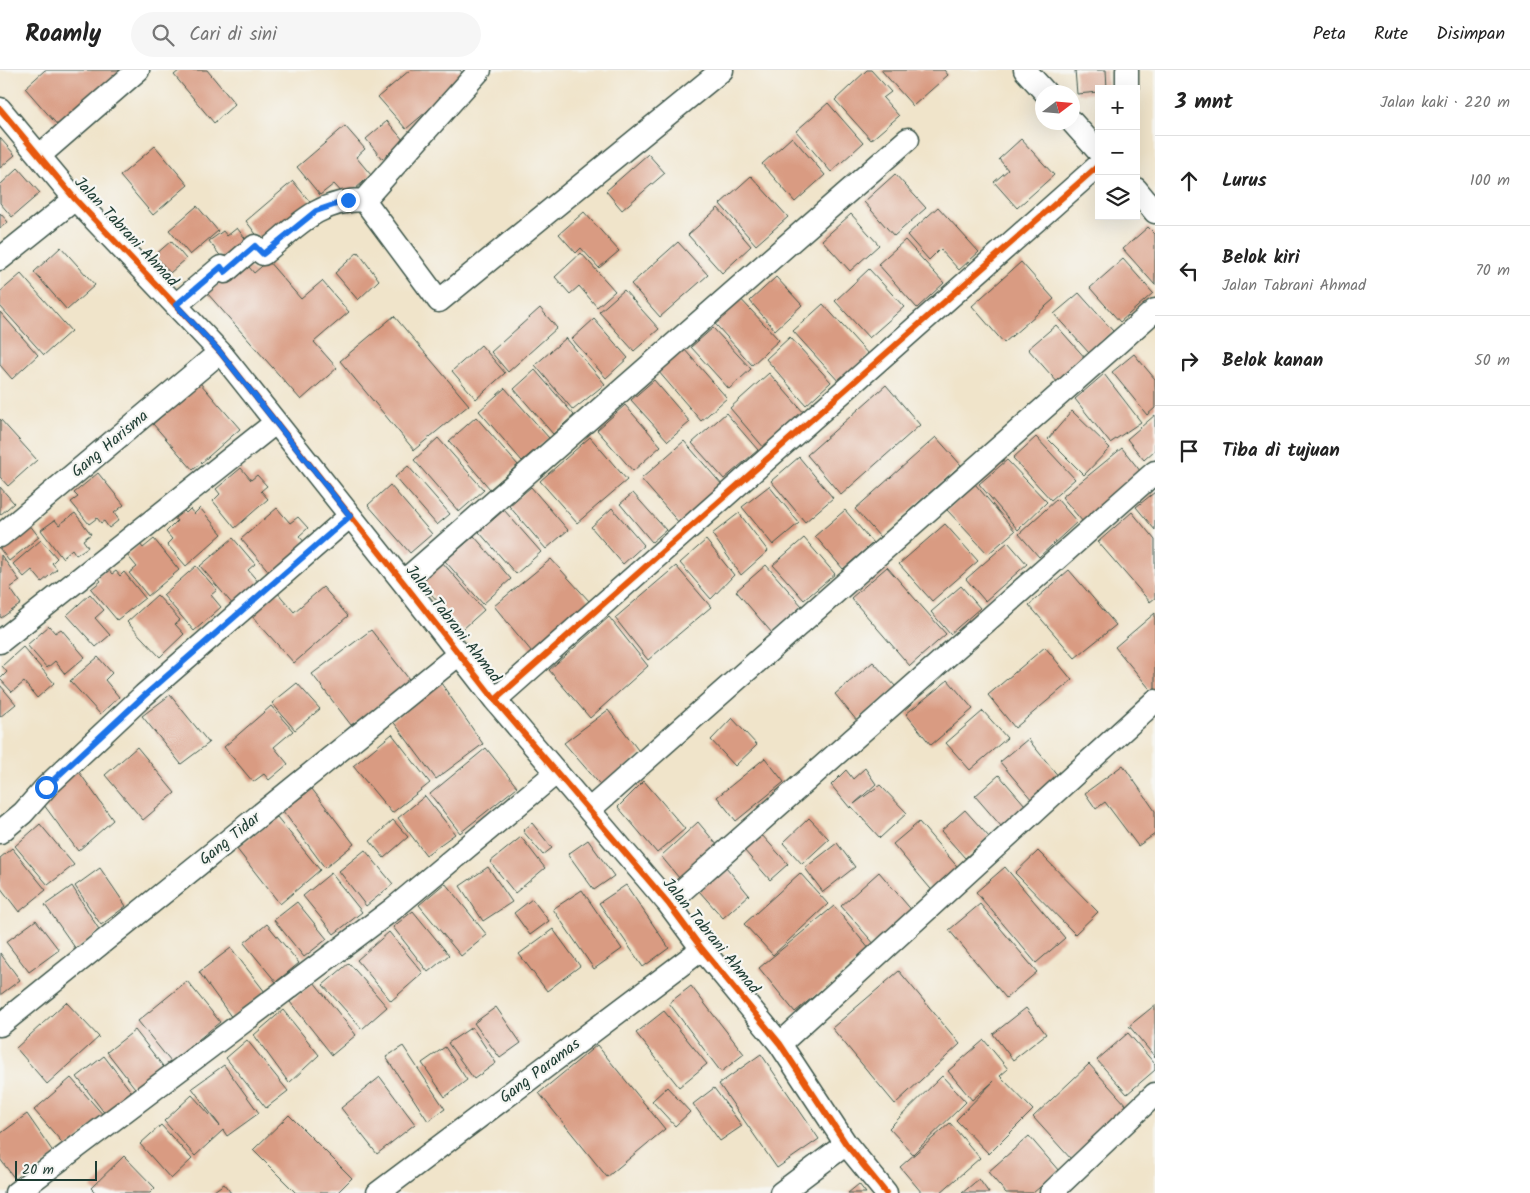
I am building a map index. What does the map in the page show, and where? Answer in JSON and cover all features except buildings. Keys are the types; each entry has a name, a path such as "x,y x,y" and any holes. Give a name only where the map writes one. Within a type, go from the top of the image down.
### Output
{"street":[{"path":"40,156 138,70"},
{"path":"176,305 221,267 225,272 255,246 263,254 316,211 348,200 364,200 480,70"},
{"path":"364,200 439,301 722,70"},
{"path":"1025,70 1039,85"},
{"path":"1127,85 1128,70"},
{"name":"Jalan Tabrani Ahmad","path":"0,110 75,199 220,352 495,700 668,903 702,949 780,1044 846,1144 886,1193"},
{"path":"1079,130 1095,148"},
{"path":"403,582 908,139"},
{"path":"495,700 1095,169"},
{"path":"1140,195 1155,212"},
{"path":"0,259 75,199"},
{"path":"589,810 1155,310"},
{"name":"Gang Harisma","path":"0,536 220,352"},
{"path":"0,642 275,423"},
{"path":"668,903 1155,472"},
{"path":"0,832 23,813 46,787 144,696 350,516"},
{"name":"Gang Tidar","path":"0,1025 459,654"},
{"path":"780,1044 1155,701"},
{"path":"16,1193 392,909 557,772"},
{"name":"Gang Paramas","path":"378,1193 702,949"},
{"path":"1050,1193 1155,1094"},
{"path":"781,1193 846,1144"}],"cycle path":[{"path":"0,109 75,199 220,352 495,700 668,903 702,949 780,1044 846,1144 886,1193"},
{"path":"495,700 1095,169"}],"route":[{"path":"46,787 144,696 350,516 220,352 176,305 221,267 225,272 255,246 263,254 316,211 348,200"}]}
